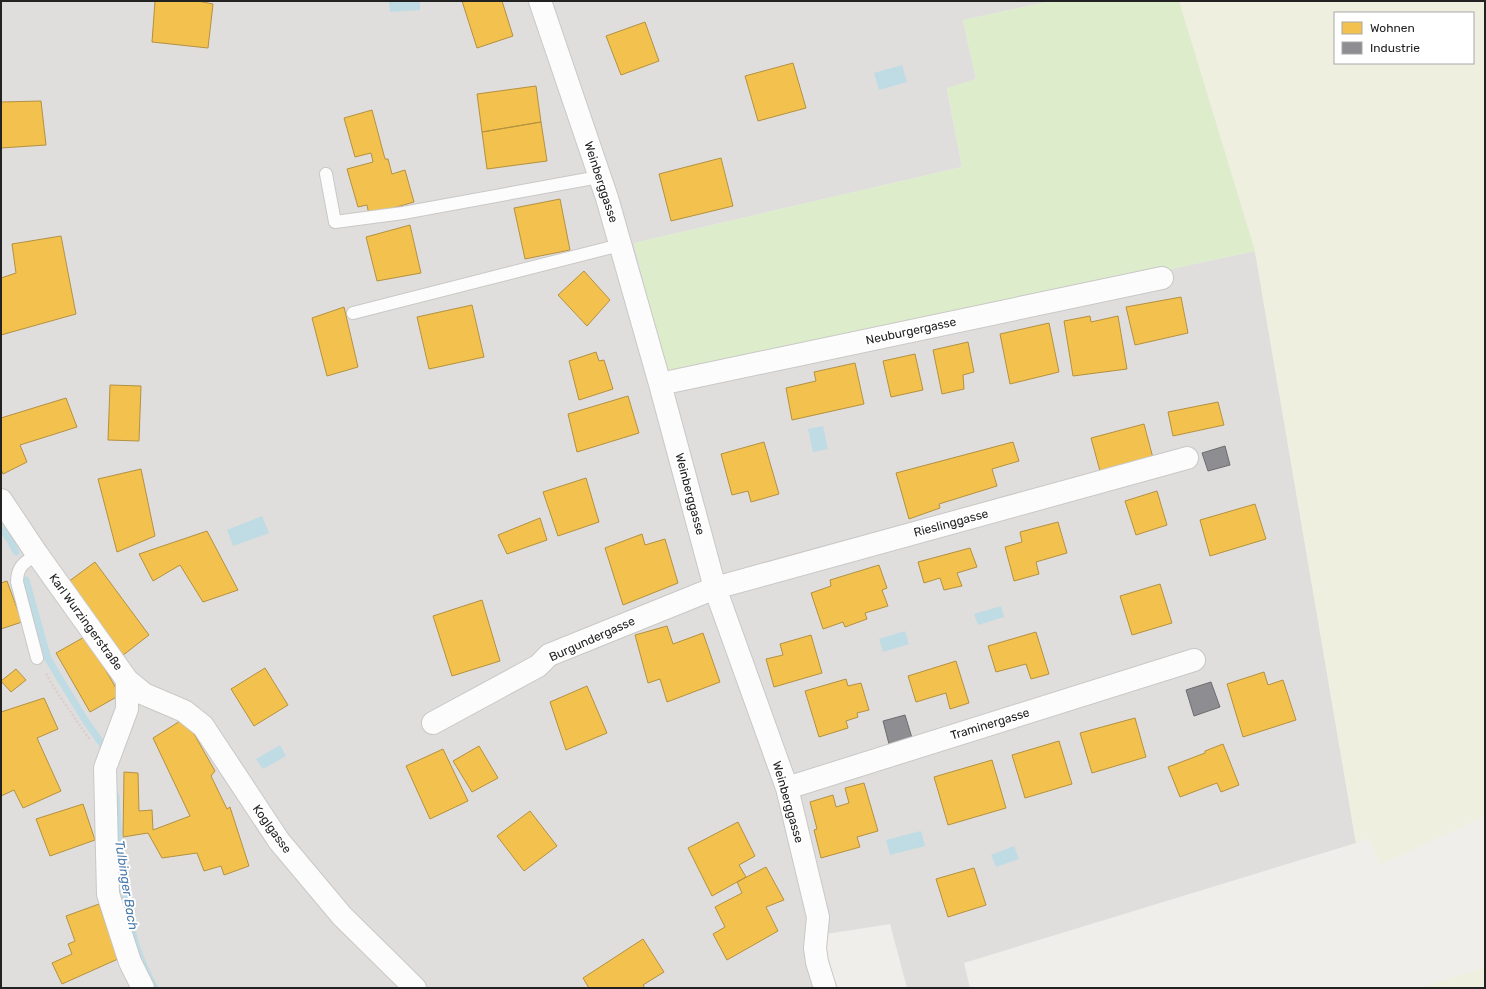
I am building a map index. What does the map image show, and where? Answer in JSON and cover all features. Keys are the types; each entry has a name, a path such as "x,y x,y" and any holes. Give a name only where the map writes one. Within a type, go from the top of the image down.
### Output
{"street":[{"name":"Weinberggasse","path":"540,1 599,177 620,245 660,384 715,588 787,788 818,917 816,962 825,988"},
{"name":"Neuburgergasse","path":"660,384 1162,278"},
{"name":"Rieslinggasse","path":"715,588 1187,458"},
{"name":"Karl Wurzingerstraße","path":"1,500 37,554 127,680 127,709 105,768 108,894 130,962 143,988"},
{"name":"Burgundergasse","path":"433,723 538,666 549,655 715,588"},
{"name":"Traminergasse","path":"787,788 1194,660"},
{"name":"Koglgasse","path":"127,680 144,694 184,711 203,726 279,841 342,916 415,988"}],"lane":[{"path":"326,174 335,222 403,213 599,177"},
{"path":"354,313 620,245"},
{"path":"37,554 26,562 17,573 17,582 37,658"}],"path":[{"path":"37,658 58,694 89,738 105,768"}],"shaded area":[{"path":"1,1 1052,1 963,20 976,79 947,89 962,167 634,243 667,377 1255,251 1356,843 964,963 970,988 907,988 890,924 820,935 836,988 1,988"}],"green space":[{"path":"1052,1 1179,1 1255,251 667,377 634,243 962,167 947,88 976,79 963,20"},
{"path":"1179,1 1485,1 1485,816 1380,865 1369,838 1356,843 1255,252"},
{"path":"1485,967 1485,988 1420,988"}],"water":[{"path":"389,1 420,1 420,10 390,12"},
{"path":"902,65 907,82 879,90 874,73"},
{"path":"823,426 828,449 813,452 808,429"},
{"path":"262,516 269,533 233,546 227,530"},
{"path":"1001,606 1004,617 978,625 974,614"},
{"path":"905,631 909,644 883,652 879,639"},
{"path":"280,745 286,756 263,769 256,759"},
{"path":"921,831 925,846 890,855 886,840"},
{"path":"1014,846 1019,859 996,867 991,855"}],"building: Wohnen":[{"path":"155,1 198,1 213,4 208,48 152,42"},
{"path":"462,1 502,1 513,36 477,48"},
{"path":"645,22 659,61 621,75 606,36"},
{"path":"793,63 806,108 758,121 745,76"},
{"path":"536,86 541,122 482,132 477,94"},
{"path":"41,101 46,145 1,148 1,102"},
{"path":"372,110 385,159 388,159 392,174 405,170 414,202 369,215 367,205 358,207 347,169 373,162 371,153 355,157 344,118"},
{"path":"541,122 547,161 487,169 482,132"},
{"path":"721,158 733,206 671,221 659,174"},
{"path":"560,199 570,250 525,259 514,208"},
{"path":"410,225 421,273 377,281 366,237"},
{"path":"61,236 76,314 1,335 1,278 16,273 12,244"},
{"path":"584,271 610,300 587,326 558,295"},
{"path":"1181,297 1188,333 1135,345 1126,307"},
{"path":"472,305 484,357 429,369 417,317"},
{"path":"344,307 358,367 327,376 312,318"},
{"path":"1090,316 1091,322 1118,316 1127,369 1073,376 1064,321"},
{"path":"1049,323 1059,372 1010,384 1000,334"},
{"path":"968,342 974,372 963,375 964,389 942,394 933,350"},
{"path":"596,352 599,361 604,360 613,389 579,400 569,361"},
{"path":"915,354 923,390 891,397 883,361"},
{"path":"855,363 864,404 792,420 786,388 816,381 814,372"},
{"path":"110,385 141,386 139,441 108,440"},
{"path":"628,396 639,433 577,452 568,414"},
{"path":"66,398 77,427 20,445 27,462 3,474 1,469 1,418"},
{"path":"1218,402 1224,425 1173,436 1168,412"},
{"path":"1144,424 1153,458 1100,471 1091,438"},
{"path":"764,442 779,494 751,502 748,491 732,495 721,454"},
{"path":"1013,442 1019,461 992,469 997,486 939,504 940,508 909,519 896,473"},
{"path":"141,469 155,536 117,552 98,479"},
{"path":"586,478 599,522 558,536 543,492"},
{"path":"1157,491 1167,525 1136,535 1125,501"},
{"path":"1255,504 1266,539 1210,556 1200,520"},
{"path":"540,518 547,540 507,554 498,535"},
{"path":"1058,522 1067,553 1036,562 1039,574 1014,581 1005,547 1022,542 1020,532"},
{"path":"207,531 238,590 203,602 180,565 153,581 139,554"},
{"path":"642,534 645,545 665,539 678,583 623,605 605,548"},
{"path":"970,548 977,567 957,573 962,586 944,590 940,578 924,583 918,562"},
{"path":"95,562 149,635 122,656 68,582"},
{"path":"879,565 887,588 882,590 888,606 865,613 867,619 845,627 843,622 823,629 811,593 831,586 830,580"},
{"path":"7,581 22,622 1,629 1,583"},
{"path":"1160,584 1172,623 1132,635 1120,596"},
{"path":"482,600 500,661 452,676 433,616"},
{"path":"667,626 673,644 703,633 720,682 667,702 660,679 648,683 635,635"},
{"path":"1036,632 1049,674 1031,679 1026,664 996,672 988,646"},
{"path":"811,635 822,673 774,687 766,659 783,655 780,644"},
{"path":"86,636 120,695 90,712 56,653"},
{"path":"956,661 969,703 950,709 946,693 916,702 908,676"},
{"path":"265,668 288,705 254,726 231,689"},
{"path":"16,669 26,680 11,692 1,681"},
{"path":"1264,672 1268,685 1283,680 1296,720 1243,737 1227,684"},
{"path":"846,679 848,686 861,683 869,710 857,713 858,717 846,721 848,728 819,737 805,691"},
{"path":"587,686 607,733 566,750 550,702"},
{"path":"44,698 58,729 37,738 61,791 23,808 14,790 1,796 1,712"},
{"path":"185,718 215,771 211,776 227,809 230,807 249,866 224,875 221,866 204,871 197,853 162,858 148,833 123,837 124,772 138,773 139,811 152,810 153,830 190,816 153,738"},
{"path":"1135,718 1146,757 1092,773 1080,733"},
{"path":"1059,741 1072,784 1025,798 1012,755"},
{"path":"1223,744 1239,785 1221,792 1217,783 1180,797 1168,767 1205,753 1205,751"},
{"path":"479,746 498,778 472,792 453,761"},
{"path":"443,749 468,801 430,819 406,766"},
{"path":"992,760 1006,808 948,825 934,777"},
{"path":"864,783 878,831 857,837 860,847 821,858 814,830 817,829 810,802 833,795 836,807 849,803 845,788"},
{"path":"83,804 95,840 50,856 36,819"},
{"path":"530,811 557,846 524,871 497,836"},
{"path":"738,822 755,856 739,865 746,877 712,896 688,848"},
{"path":"766,867 784,900 766,907 778,931 727,960 713,934 725,927 715,907 742,893 737,882"},
{"path":"974,868 986,905 948,917 936,879"},
{"path":"99,904 118,959 62,984 52,963 72,954 68,944 75,941 66,916"},
{"path":"643,939 664,972 643,985 645,988 589,988 583,978"}],"building: Industrie":[{"path":"1225,446 1230,465 1208,471 1202,453"},
{"path":"1211,682 1220,707 1194,716 1186,690"},
{"path":"905,715 912,738 889,744 883,721"}],"waterway":[{"name":"Tulbinger Bach","path":"1,529 10,540 16,552"},
{"name":"Tulbinger Bach","path":"26,580 48,659 85,720 102,744"},
{"name":"Tulbinger Bach","path":"116,796 123,882 131,926 145,969 155,988"}]}
